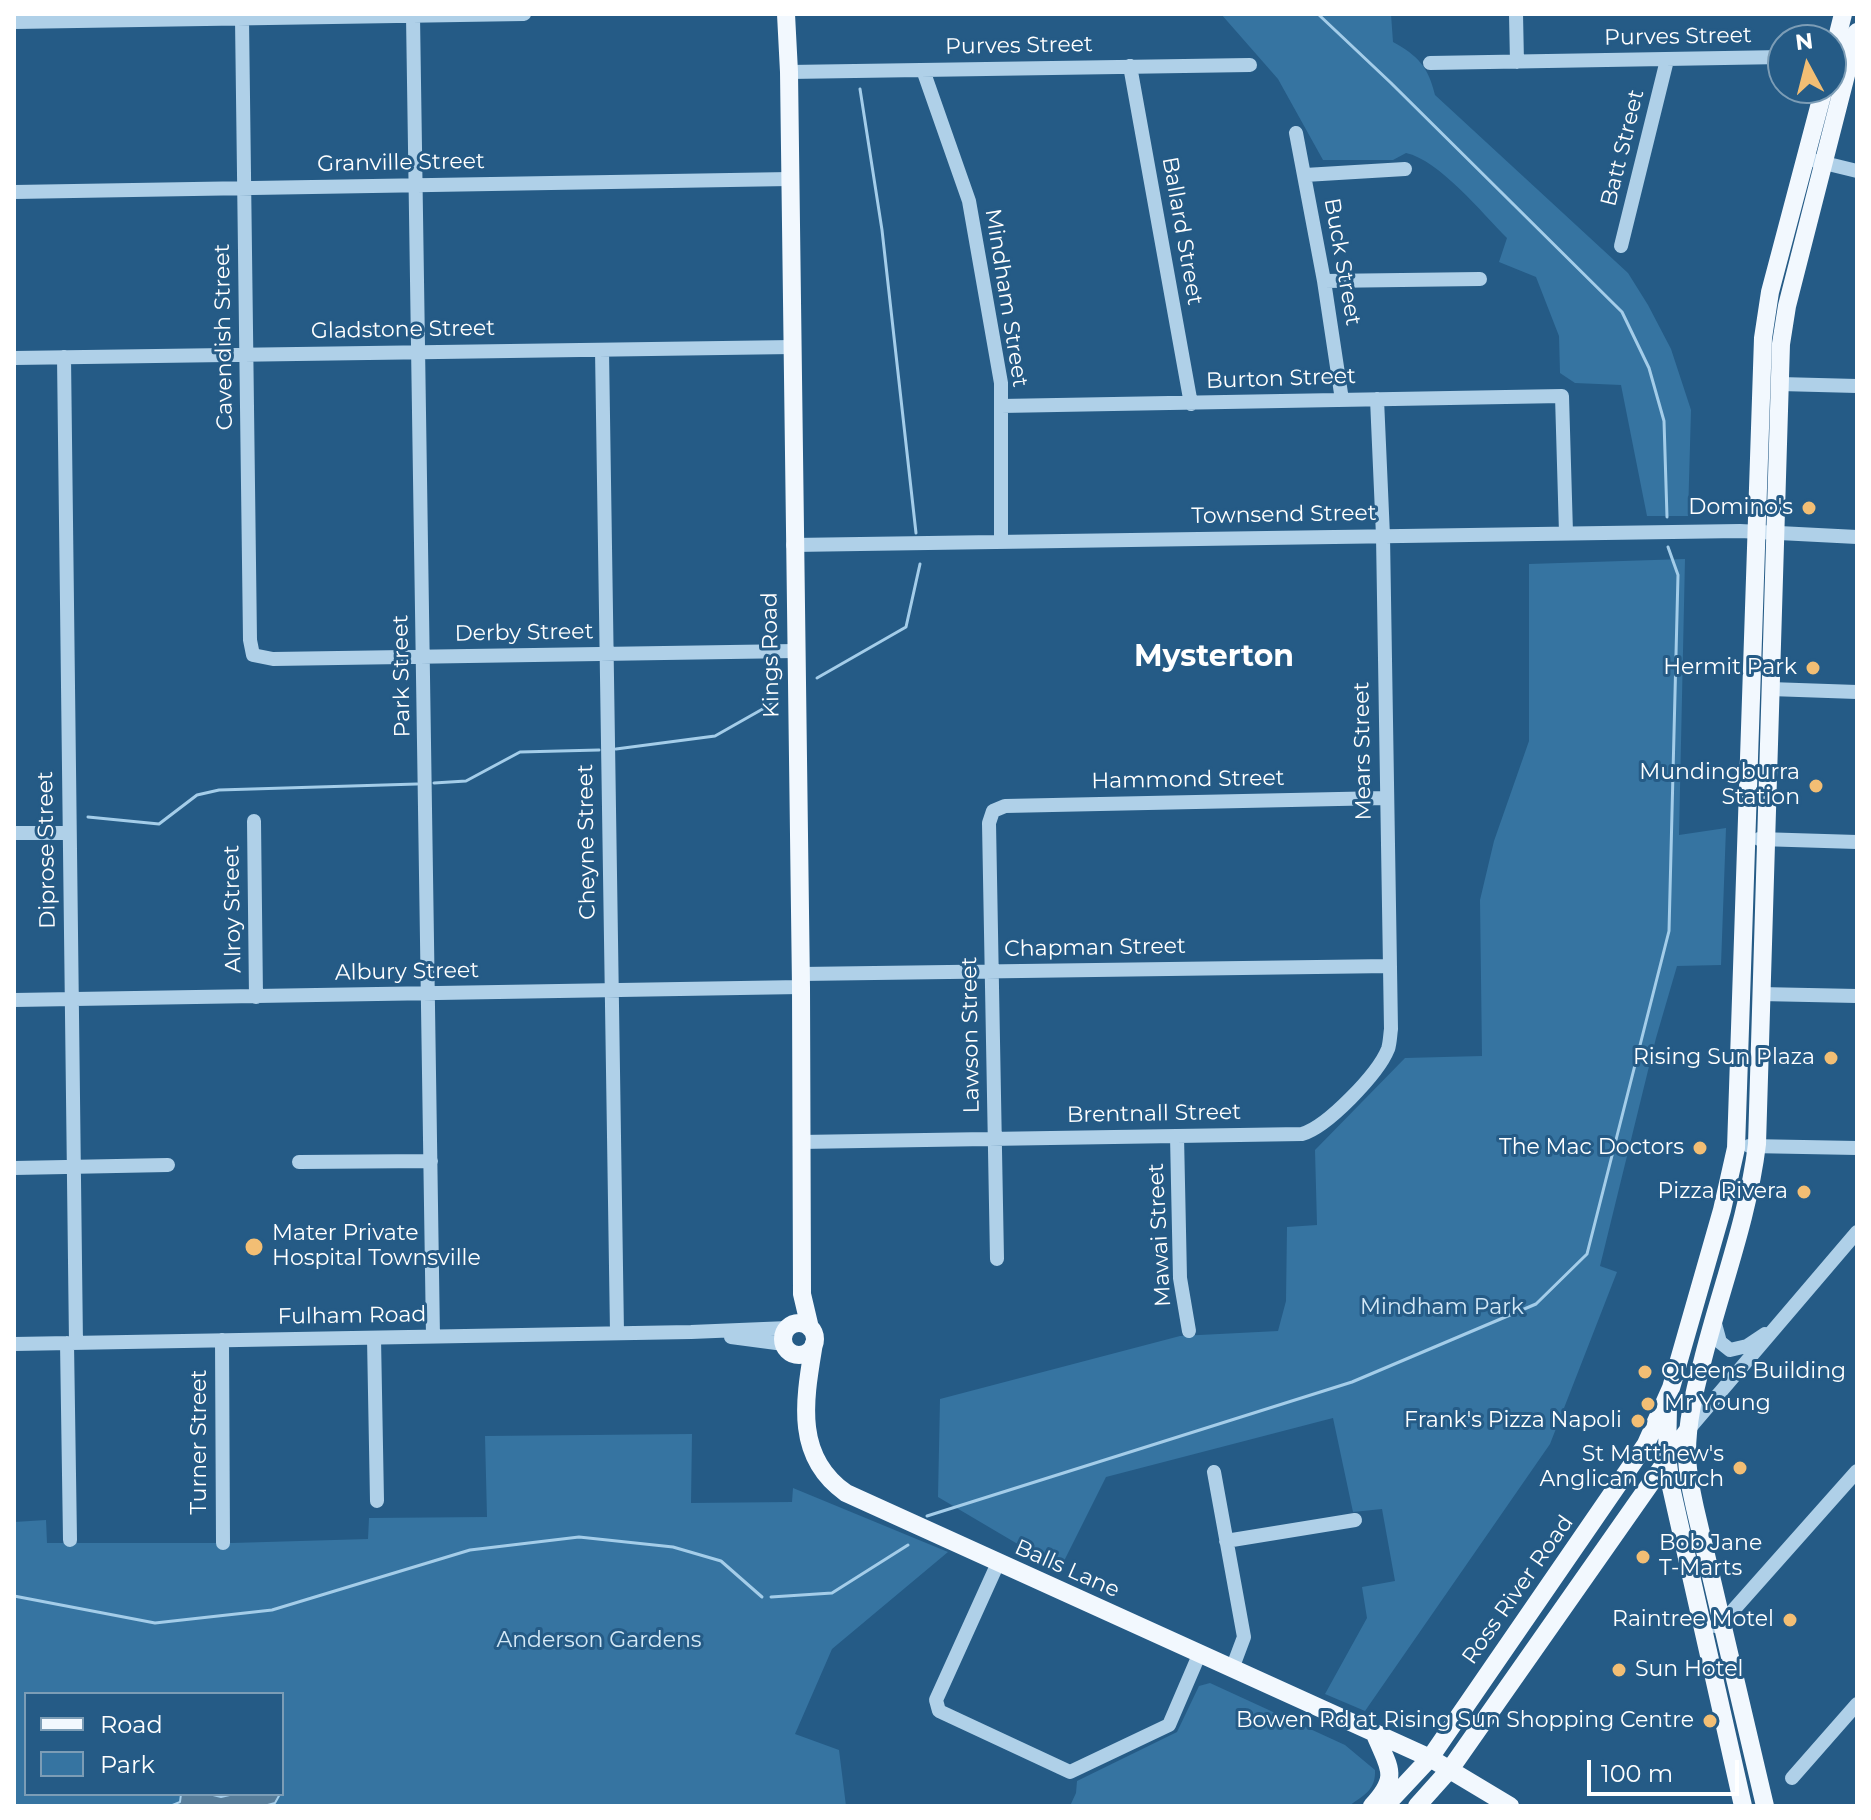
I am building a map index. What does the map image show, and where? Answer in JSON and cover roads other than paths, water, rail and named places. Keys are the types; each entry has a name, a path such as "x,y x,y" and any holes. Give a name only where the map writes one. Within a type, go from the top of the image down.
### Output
{"main road":[{"name":"Kings Road","path":"786,14 801,980 802,1294 796,1336"},
{"path":"1765,1806 1688,1474 1688,1430 1714,1316 1747,1207 1757,1144 1760,994 1748,531 1763,338 1770,292 1819,104"},
{"path":"1743,1806 1682,1535 1667,1456 1667,1417 1671,1388 1722,1210 1736,1148 1756,839 1770,689 1781,344 1787,306 1824,163 1831,104"},
{"name":"Balls Lane","path":"796,1336 806,1393"},
{"name":"Balls Lane","path":"796,1336 812,1455 828,1479 846,1493 1430,1758 1510,1806"},
{"name":"Ross River Road","path":"1385,1806 1430,1758 1646,1444 1671,1388"},
{"name":"Ross River Road","path":"1417,1806 1451,1768 1688,1430"},
{"path":"1632,1508 1652,1502 1662,1505 1682,1535"},
{"path":"1372,1806 1391,1780 1391,1769 1374,1732"}],"street":[{"path":"14,22 149,17 242,19 524,14"},
{"path":"1516,14 1517,62"},
{"name":"Park Street","path":"413,16 433,1336"},
{"name":"Cavendish Street","path":"242,19 250,640 253,655"},
{"name":"Purves Street","path":"1430,63 1767,57"},
{"name":"Batt Street","path":"1621,246 1667,60"},
{"name":"Purves Street","path":"789,72 1250,65"},
{"name":"Ballard Street","path":"1130,66 1191,404"},
{"name":"Mindham Street","path":"923,70 969,201 1001,383 1001,542"},
{"name":"Buck Street","path":"1296,133 1324,281 1342,400"},
{"path":"1804,158 1857,171"},
{"path":"1305,175 1405,169"},
{"name":"Granville Street","path":"14,192 790,179"},
{"path":"1324,281 1480,279"},
{"name":"Gladstone Street","path":"14,358 793,347"},
{"name":"Cheyne Street","path":"602,350 617,1333"},
{"name":"Diprose Street","path":"64,357 73,1167 70,1540"},
{"path":"1780,384 1857,386"},
{"name":"Burton Street","path":"1001,406 1562,396 1566,533"},
{"name":"Mears Street","path":"1377,399 1383,536 1390,966"},
{"name":"Townsend Street","path":"793,545 1748,531 1857,537"},
{"name":"Derby Street","path":"253,655 273,659 795,651"},
{"path":"1770,689 1857,692"},
{"name":"Hammond Street","path":"993,811 1005,806 1386,798"},
{"name":"Lawson Street","path":"993,811 989,823 997,1259"},
{"name":"Alroy Street","path":"254,821 256,997"},
{"path":"14,833 69,833"},
{"path":"1756,839 1857,842"},
{"name":"Chapman Street","path":"801,980 992,972 1390,966"},
{"name":"Brentnall Street","path":"800,1142 1302,1134 1323,1125 1376,1068 1387,1050 1391,1029 1390,966"},
{"name":"Albury Street","path":"14,1000 612,990 801,980"},
{"path":"1760,994 1857,996"},
{"name":"Mawai Street","path":"1177,1136 1180,1278 1189,1331"},
{"path":"1736,1148 1757,1144 1857,1148"},
{"path":"299,1162 431,1161"},
{"path":"14,1168 168,1165"},
{"path":"1688,1430 1857,1232"},
{"path":"1714,1316 1720,1342 1726,1349 1734,1350 1747,1346 1781,1322"},
{"name":"Fulham Road","path":"14,1344 691,1332 796,1336"},
{"path":"374,1338 377,1501"},
{"name":"Turner Street","path":"222,1340 223,1543"},
{"path":"1703,1629 1721,1624 1857,1471"},
{"path":"1214,1472 1244,1637 1232,1669"},
{"path":"1226,1541 1355,1520"},
{"path":"998,1563 936,1700 939,1711 1070,1772 1169,1725 1199,1655"},
{"path":"1792,1778 1857,1704"}],"waterway":[{"path":"1318,14 1622,312 1649,368 1664,421 1667,517"},
{"path":"860,89 882,230 916,533"},
{"path":"927,1516 1352,1382 1536,1304 1587,1254 1669,931 1678,575 1668,547"},
{"path":"817,678 906,627 920,564"},
{"path":"616,749 715,736 775,702"},
{"path":"434,783 466,781 520,752 599,750"},
{"path":"88,817 159,824 197,795 219,790 417,784"},
{"path":"14,1596 155,1623 272,1610 470,1550 579,1537 673,1547 721,1561 762,1597"},
{"path":"771,1597 832,1593 908,1545"}],"place":[{"name":"Domino's","path":"1809,508"},
{"name":"Hermit Park","path":"1813,668"},
{"name":"Mundingburra Station","path":"1816,786"},
{"name":"Rising Sun Plaza","path":"1831,1058"},
{"name":"The Mac Doctors","path":"1700,1148"},
{"name":"Pizza Rivera","path":"1804,1192"},
{"name":"Mater Private Hospital Townsville","path":"254,1247"},
{"name":"Queens Building","path":"1645,1372"},
{"name":"Mr Young","path":"1648,1404"},
{"name":"Frank's Pizza Napoli","path":"1638,1421"},
{"name":"St Matthew's Anglican Church","path":"1740,1468"},
{"name":"Bob Jane T-Marts","path":"1643,1557"},
{"name":"Raintree Motel","path":"1790,1620"},
{"name":"Sun Hotel","path":"1619,1670"},
{"name":"Bowen Rd at Rising Sun Shopping Centre","path":"1710,1721"}],"district":[{"name":"Mysterton","path":"1214,657"}],"park label":[{"name":"Mindham Park","path":"1442,1308"},
{"name":"Anderson Gardens","path":"599,1641"}]}
